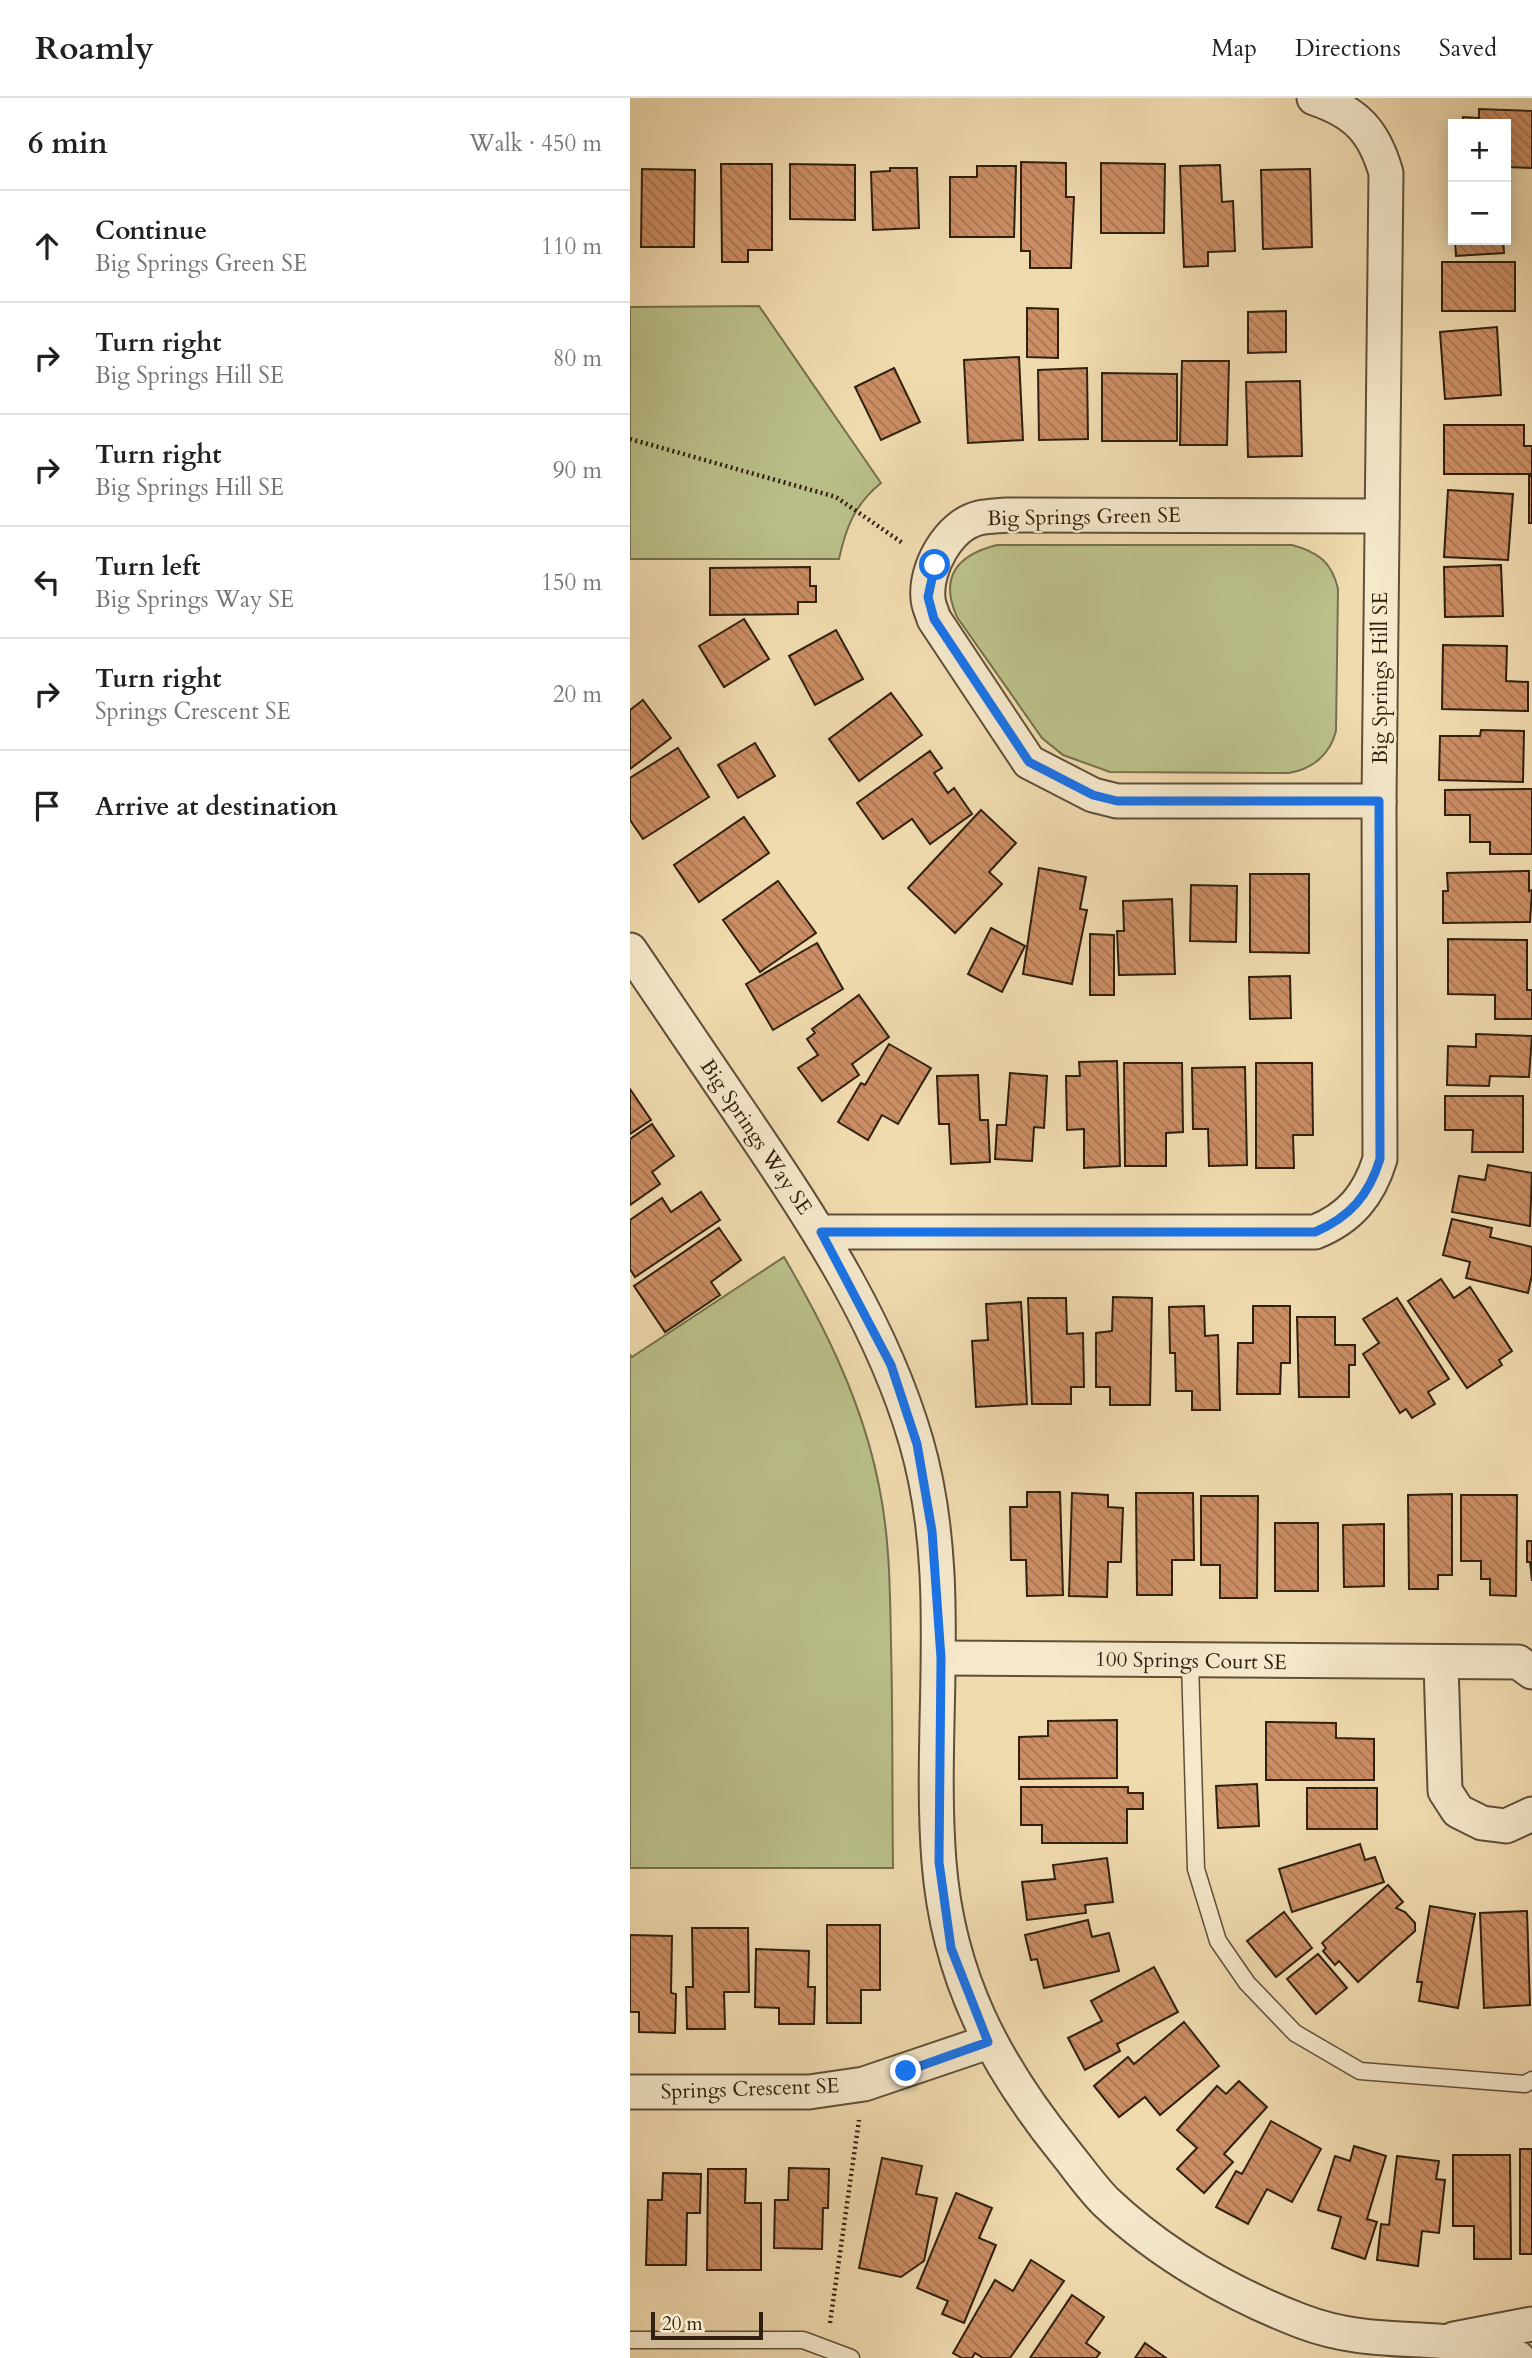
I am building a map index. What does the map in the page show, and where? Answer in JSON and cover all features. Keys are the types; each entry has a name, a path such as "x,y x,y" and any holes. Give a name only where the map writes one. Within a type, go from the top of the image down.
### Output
{"street":[{"name":"Big Springs Hill SE","path":"821,1232 1315,1232 1336,1223 1356,1206 1372,1184 1380,1159 1379,801 1386,173 1378,144 1359,121 1334,104 1314,98"},
{"name":"Big Springs Green SE","path":"1379,801 1117,801 1068,785 1029,762 934,619 928,597 935,565 956,530 977,518 1007,514 1382,516"},
{"name":"Big Springs Way SE","path":"630,950 821,1232 891,1365 917,1444 932,1531 941,1658 939,1862 951,1948 988,2042 1036,2116 1104,2200 1170,2253 1232,2290 1304,2322 1376,2349 1441,2342 1532,2324"},
{"name":"100 Springs Court SE","path":"941,1658 1441,1664 1518,1662 1532,1672"},
{"path":"1441,1664 1445,1791 1458,1811 1482,1823 1506,1826 1532,1816"},
{"name":"Springs Crescent SE","path":"630,2092 808,2092 864,2084 988,2042"},
{"name":"Big Springs Way SE","path":"1441,2342 1518,2358"}],"lane":[{"path":"1190,1661 1196,1869 1219,1941 1247,1983 1295,2033 1360,2071 1487,2083 1525,2084 1532,2080"},
{"path":"630,2340 803,2340 851,2358"}],"path":[{"path":"630,439 836,496 935,565"},
{"path":"826,2349 864,2084"}],"green space":[{"path":"759,306 881,483 864,499 853,517 839,559 630,559 630,307"},
{"path":"997,545 1292,545 1316,555 1328,565 1338,589 1336,731 1325,754 1305,768 1289,773 1110,772 1063,755 1042,738 957,617 952,603 951,579 955,570 971,555"},
{"path":"784,1257 828,1339 853,1396 872,1456 883,1506 890,1605 893,1868 630,1868 630,1355 632,1357"}],"building":[{"path":"1479,109 1532,111 1532,168 1511,167 1511,119 1463,119 1463,117 1479,118"},
{"path":"1021,162 1066,163 1066,197 1074,197 1071,268 1030,268 1030,251 1021,251"},
{"path":"1101,163 1165,164 1164,233 1101,233"},
{"path":"721,164 772,164 772,250 748,250 748,262 722,262"},
{"path":"790,164 855,165 855,220 790,219"},
{"path":"1220,165 1222,202 1233,201 1235,251 1208,252 1208,266 1184,267 1180,166"},
{"path":"977,166 1016,166 1014,237 950,237 950,177 977,177"},
{"path":"890,168 917,168 919,228 873,230 871,172 890,171"},
{"path":"642,169 695,170 694,247 641,247"},
{"path":"1310,169 1312,247 1263,249 1261,170"},
{"path":"1455,245 1503,245 1504,253 1456,256"},
{"path":"1442,262 1515,262 1515,311 1442,311"},
{"path":"1027,308 1058,309 1058,358 1027,357"},
{"path":"1286,311 1286,352 1248,353 1248,312"},
{"path":"1497,327 1501,395 1445,399 1440,332"},
{"path":"1019,357 1023,440 968,443 964,360"},
{"path":"1182,361 1229,361 1227,445 1180,445"},
{"path":"894,368 920,422 881,440 855,387"},
{"path":"1087,368 1088,439 1039,440 1038,370"},
{"path":"1102,373 1177,374 1177,441 1102,441"},
{"path":"1300,381 1302,456 1248,457 1246,382"},
{"path":"1444,425 1524,425 1524,446 1532,446 1532,474 1444,474"},
{"path":"1529,476 1532,476 1532,523 1529,523"},
{"path":"1448,490 1513,494 1508,560 1444,557"},
{"path":"1501,565 1503,616 1445,617 1444,567"},
{"path":"810,567 810,586 816,586 816,602 798,602 798,614 710,615 710,568"},
{"path":"744,619 769,659 724,687 699,646"},
{"path":"836,630 863,679 815,705 789,656"},
{"path":"1443,645 1507,646 1506,681 1528,682 1528,711 1442,709"},
{"path":"891,693 922,735 859,781 829,739"},
{"path":"643,700 671,738 630,769 630,710"},
{"path":"1481,730 1524,731 1523,782 1439,780 1440,736 1480,736"},
{"path":"755,743 775,776 738,798 718,765"},
{"path":"678,748 709,797 643,839 630,820 630,778"},
{"path":"930,751 942,768 934,773 948,793 954,788 972,814 930,844 912,819 883,839 857,803"},
{"path":"1532,789 1532,854 1490,854 1490,842 1470,842 1470,815 1445,815 1445,790"},
{"path":"981,810 1016,843 989,872 1002,884 955,933 908,888"},
{"path":"744,817 769,853 699,902 674,865"},
{"path":"1039,868 1086,877 1080,909 1087,910 1072,984 1023,974"},
{"path":"1529,871 1529,891 1532,890 1530,922 1443,923 1443,891 1448,891 1447,873"},
{"path":"1250,874 1309,874 1309,953 1250,952"},
{"path":"778,881 816,933 760,972 723,920"},
{"path":"1191,885 1237,886 1236,942 1190,941"},
{"path":"1172,899 1175,974 1119,975 1117,931 1124,931 1123,901"},
{"path":"991,928 1025,946 1002,992 968,974"},
{"path":"1090,934 1114,935 1114,995 1090,995"},
{"path":"1448,939 1527,940 1527,990 1532,990 1532,1019 1495,1019 1495,995 1448,994"},
{"path":"817,943 843,989 773,1030 746,984"},
{"path":"1290,976 1291,1018 1250,1019 1249,977"},
{"path":"859,995 889,1037 852,1064 859,1075 822,1101 798,1068 818,1055 807,1039 815,1033 812,1029"},
{"path":"1476,1034 1532,1036 1529,1077 1490,1076 1489,1086 1447,1085 1448,1046 1476,1047"},
{"path":"889,1044 931,1068 898,1124 882,1115 868,1140 838,1122 861,1083 865,1085"},
{"path":"1117,1061 1120,1166 1084,1168 1084,1129 1067,1130 1066,1076 1080,1076 1079,1062"},
{"path":"1124,1063 1182,1063 1183,1132 1166,1133 1166,1166 1125,1166"},
{"path":"1256,1063 1312,1063 1313,1135 1293,1135 1294,1168 1256,1168"},
{"path":"1245,1067 1247,1165 1209,1166 1208,1129 1193,1129 1192,1068"},
{"path":"1010,1073 1047,1076 1044,1128 1034,1127 1032,1161 995,1159 997,1125 1006,1125"},
{"path":"978,1075 980,1120 988,1120 990,1162 951,1164 949,1124 939,1124 937,1076"},
{"path":"630,1089 651,1120 630,1134"},
{"path":"1445,1096 1523,1096 1523,1152 1472,1152 1473,1130 1445,1130"},
{"path":"652,1124 674,1156 652,1172 660,1184 630,1205 630,1139"},
{"path":"1488,1165 1532,1173 1530,1226 1452,1212 1459,1176 1485,1180"},
{"path":"701,1192 720,1220 635,1277 630,1269 630,1220 662,1198 671,1212"},
{"path":"1452,1219 1492,1228 1490,1237 1532,1247 1532,1275 1528,1293 1466,1278 1470,1262 1443,1255"},
{"path":"719,1228 741,1260 711,1282 720,1295 665,1332 634,1286"},
{"path":"1441,1279 1454,1298 1470,1287 1512,1351 1499,1360 1502,1365 1467,1388 1408,1301"},
{"path":"1113,1297 1152,1298 1150,1405 1110,1405 1110,1387 1096,1387 1096,1333 1112,1331"},
{"path":"1028,1298 1066,1298 1067,1334 1083,1333 1084,1387 1071,1387 1071,1404 1032,1404"},
{"path":"1397,1298 1449,1379 1428,1392 1435,1404 1412,1418 1406,1409 1400,1413 1363,1354 1379,1343 1363,1319"},
{"path":"1021,1302 1027,1404 976,1407 972,1341 988,1340 986,1304"},
{"path":"1204,1306 1205,1336 1218,1335 1220,1410 1192,1410 1192,1391 1176,1391 1175,1353 1170,1353 1169,1307"},
{"path":"1253,1306 1290,1306 1290,1363 1281,1363 1280,1394 1237,1394 1238,1343 1253,1343"},
{"path":"1297,1317 1335,1317 1335,1345 1355,1345 1355,1365 1349,1365 1349,1397 1299,1397"},
{"path":"1027,1492 1060,1492 1063,1595 1027,1596 1026,1560 1011,1560 1010,1507 1027,1507"},
{"path":"1072,1493 1108,1495 1108,1507 1123,1508 1121,1562 1108,1562 1107,1597 1069,1596"},
{"path":"1136,1493 1193,1493 1194,1560 1172,1560 1172,1595 1137,1595"},
{"path":"1452,1494 1452,1575 1438,1575 1438,1589 1409,1589 1408,1495"},
{"path":"1461,1495 1517,1495 1516,1596 1490,1595 1490,1579 1481,1579 1481,1561 1461,1561"},
{"path":"1201,1496 1258,1496 1257,1598 1220,1598 1220,1565 1201,1565"},
{"path":"1275,1523 1318,1523 1318,1591 1275,1591"},
{"path":"1384,1524 1384,1586 1344,1587 1343,1525"},
{"path":"1527,1541 1532,1541 1532,1581 1530,1562 1527,1562"},
{"path":"1117,1720 1117,1778 1019,1779 1019,1737 1048,1736 1048,1721"},
{"path":"1266,1722 1336,1723 1336,1738 1374,1739 1374,1780 1266,1780"},
{"path":"1257,1784 1259,1826 1218,1828 1216,1786"},
{"path":"1021,1787 1128,1787 1128,1793 1143,1793 1143,1809 1127,1809 1127,1843 1042,1843 1042,1825 1021,1825"},
{"path":"1307,1788 1377,1788 1377,1829 1307,1829"},
{"path":"1360,1844 1365,1860 1375,1857 1384,1882 1292,1912 1279,1869"},
{"path":"1107,1858 1113,1902 1085,1905 1086,1913 1027,1920 1022,1882 1055,1879 1053,1865"},
{"path":"1388,1885 1403,1902 1396,1908 1405,1912 1415,1923 1415,1931 1358,1982 1339,1961 1335,1965 1323,1951 1326,1948 1322,1943"},
{"path":"1430,1906 1475,1914 1458,2008 1419,2001 1422,1982 1417,1982"},
{"path":"1527,1911 1530,2005 1484,2008 1480,1913"},
{"path":"1284,1912 1312,1948 1276,1977 1247,1941"},
{"path":"1088,1920 1092,1937 1109,1933 1119,1971 1044,1988 1037,1959 1031,1960 1025,1935"},
{"path":"827,1925 880,1925 880,1990 861,1990 861,2023 827,2023"},
{"path":"692,1928 748,1928 749,1992 724,1992 725,2029 687,2029 686,1987 693,1987"},
{"path":"630,1935 672,1936 671,1993 676,1994 675,2033 639,2032 639,2012 630,2012"},
{"path":"756,1949 809,1951 808,1987 815,1987 814,2024 779,2024 779,2008 755,2007"},
{"path":"1318,1954 1347,1988 1316,2014 1287,1979"},
{"path":"1154,1967 1178,2012 1117,2044 1120,2051 1085,2070 1068,2038 1102,2021 1091,2001"},
{"path":"1184,2022 1219,2066 1160,2115 1145,2097 1119,2117 1094,2086 1128,2057 1134,2064"},
{"path":"1239,2081 1267,2107 1224,2154 1233,2162 1204,2193 1177,2169 1197,2148 1177,2130 1217,2086 1226,2094"},
{"path":"1271,2121 1321,2149 1292,2202 1267,2189 1248,2224 1216,2207 1236,2171 1242,2174"},
{"path":"1354,2146 1386,2156 1367,2219 1377,2222 1365,2259 1332,2248 1341,2217 1318,2210 1335,2156 1350,2161"},
{"path":"1520,2149 1532,2149 1532,2254 1520,2254"},
{"path":"1453,2155 1510,2155 1511,2259 1474,2259 1474,2226 1453,2226"},
{"path":"1397,2156 1439,2161 1436,2179 1445,2180 1439,2233 1422,2231 1418,2266 1377,2260 1381,2224 1389,2225"},
{"path":"882,2158 922,2166 916,2194 937,2198 924,2261 901,2277 859,2268"},
{"path":"789,2168 829,2169 828,2208 823,2208 822,2249 774,2248 775,2200 788,2200"},
{"path":"708,2169 746,2169 745,2203 761,2203 761,2270 707,2270"},
{"path":"663,2173 701,2174 700,2213 687,2213 686,2265 646,2265 648,2200 662,2200"},
{"path":"956,2193 992,2208 979,2238 996,2245 964,2323 942,2314 948,2301 917,2288"},
{"path":"1031,2260 1064,2281 1010,2358 983,2358 975,2353 972,2358 962,2358 953,2353 995,2280 1013,2291"},
{"path":"1072,2295 1104,2317 1086,2343 1100,2353 1096,2358 1030,2358"},
{"path":"1145,2343 1166,2358 1135,2358"}],"route":[{"path":"906,2071 988,2042 951,1948 939,1862 941,1658 932,1531 917,1444 891,1365 821,1232 1315,1232 1336,1223 1356,1206 1372,1184 1380,1159 1379,801 1117,801 1068,785 1029,762 934,619 928,597 935,565"}]}
